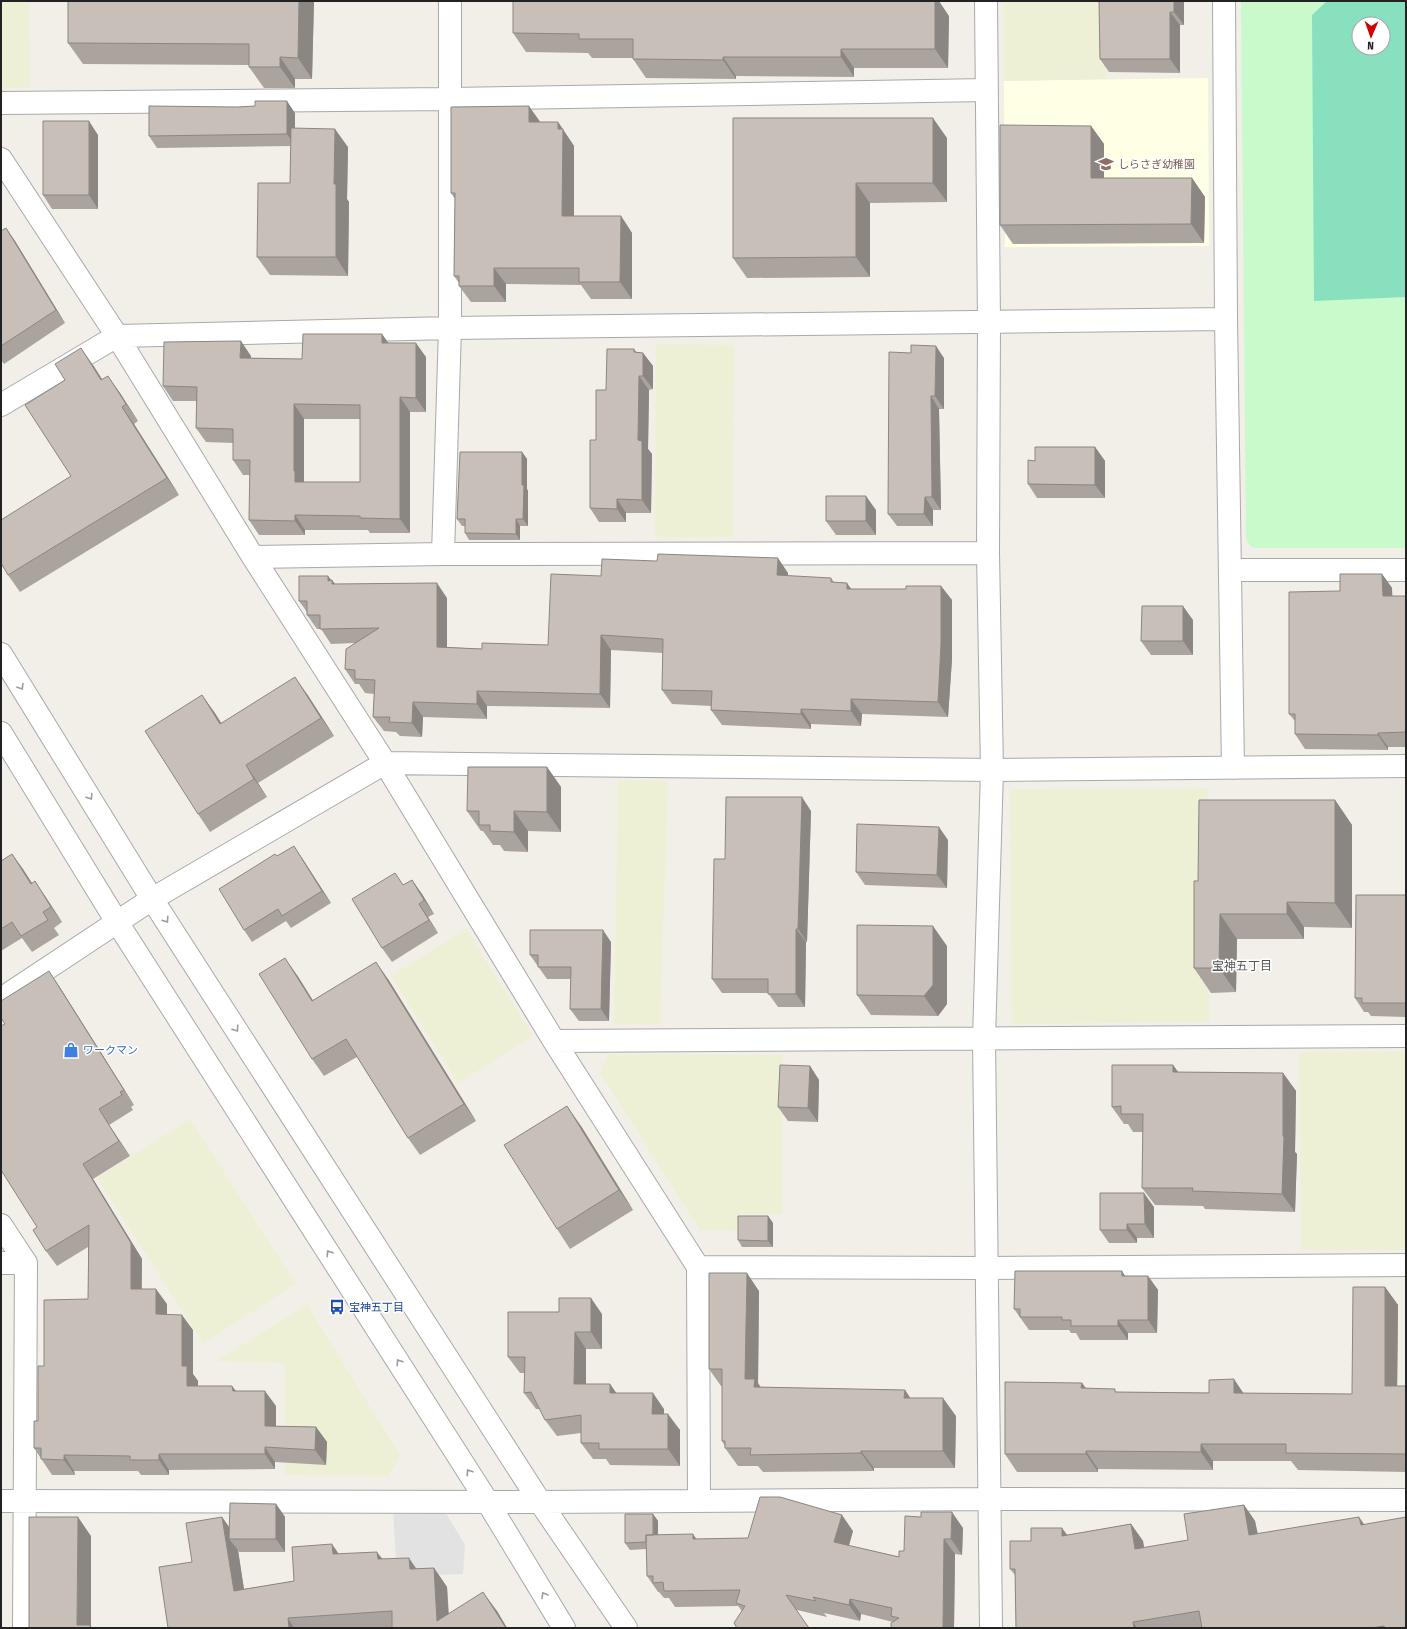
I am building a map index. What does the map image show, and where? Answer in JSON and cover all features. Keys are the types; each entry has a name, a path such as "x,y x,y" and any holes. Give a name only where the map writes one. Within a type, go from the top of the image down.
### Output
{"street":[{"path":"443,554 450,328 450,1"},
{"path":"986,1 989,323 988,553 992,770 984,1039 988,1499 991,1628"},
{"path":"1224,1 1226,319 1233,768"},
{"path":"1,104 450,99 987,90"},
{"path":"1,159 117,336 253,557 385,763 554,1041 698,1267 699,1500"},
{"path":"1,405 117,336 450,328 989,323 1226,319"},
{"path":"253,557 443,554 988,553"},
{"path":"1231,570 1406,570"},
{"path":"1,654 152,899 540,1502 626,1628"},
{"path":"1,733 117,922 487,1501 564,1628"},
{"path":"1,999 152,899 385,763 992,770 1406,766"},
{"path":"554,1041 1406,1036"},
{"path":"1,1225 26,1263 24,1628"},
{"path":"1,1263 26,1263"},
{"path":"698,1267 986,1268 1406,1264"},
{"path":"1,1501 540,1502 988,1499 1406,1500"}],"shaded area":[{"path":"1,1 29,1 30,87 1,88"},
{"path":"1004,1 1106,1 1106,79 1004,81"},
{"name":"しらさぎ幼稚園","path":"1208,78 1209,246 1005,247 1004,81"},
{"path":"656,344 734,345 733,537 655,537"},
{"path":"618,780 668,781 660,1024 614,1025"},
{"path":"1208,788 1209,1022 1012,1024 1010,789"},
{"path":"466,929 533,1036 458,1083 391,976"},
{"path":"1406,1051 1406,1250 1301,1250 1299,1052"},
{"path":"608,1054 783,1055 782,1214 739,1214 739,1231 700,1230 600,1073"},
{"path":"190,1119 296,1284 203,1343 97,1178"},
{"path":"307,1305 400,1455 389,1476 285,1475 285,1363 216,1361"},
{"path":"393,1510 444,1510 465,1545 463,1574 397,1576"}],"green space":[{"path":"1241,1 1406,1 1406,548 1253,548 1246,540"},
{"path":"1327,1 1406,1 1406,297 1314,301 1312,15"}],"building":[{"path":"68,1 299,1 298,58 280,57 280,67 249,67 249,44 68,43"},
{"path":"513,1 935,1 935,49 841,49 841,57 723,57 723,60 633,59 633,39 579,39 579,34 513,33"},
{"path":"1099,1 1174,1 1174,12 1170,12 1170,59 1100,59"},
{"path":"255,101 287,101 287,134 149,136 149,106 237,107 255,106"},
{"path":"529,106 529,122 558,122 558,129 563,129 562,216 621,216 620,282 579,282 579,268 494,268 494,286 459,286 459,276 454,276 455,193 451,193 451,107"},
{"path":"733,118 933,118 933,183 856,183 856,257 733,258"},
{"path":"43,121 89,121 89,195 43,195"},
{"path":"1000,125 1091,126 1091,178 1192,178 1191,224 1000,225"},
{"path":"291,128 335,129 334,184 336,184 336,257 257,257 258,183 290,183"},
{"path":"6,228 56,310 1,346 1,231"},
{"path":"303,334 382,334 382,343 416,343 416,398 400,397 400,519 360,518 360,516 295,515 295,521 249,520 250,460 233,460 233,429 196,428 197,387 163,386 164,342 241,341 240,358 302,359","holes":["294,404 360,405 360,482 295,482"]},
{"path":"911,345 936,346 935,396 931,396 932,497 925,497 924,514 888,514 889,352 911,353"},
{"path":"81,348 101,380 108,376 126,404 122,407 167,478 8,575 1,563 1,520 71,476 25,405 65,380 55,364"},
{"path":"607,349 634,349 634,352 643,353 643,376 639,376 638,440 642,441 642,500 617,499 617,509 590,508 590,440 596,440 596,390 606,390"},
{"path":"1035,447 1095,447 1095,485 1028,484 1028,460 1035,461"},
{"path":"460,452 522,452 522,485 524,485 523,519 516,519 516,534 465,533 465,519 457,519"},
{"path":"826,496 866,496 866,521 826,521"},
{"path":"658,554 778,558 777,575 831,578 831,582 847,583 847,589 906,589 906,586 941,586 941,645 938,702 851,699 851,711 801,709 801,714 711,710 712,691 662,690 663,639 601,635 600,694 477,691 477,704 413,702 412,723 389,722 390,717 373,717 375,680 355,679 355,670 345,669 346,649 379,628 320,629 320,615 307,615 307,601 299,601 299,576 328,576 328,581 332,580 332,584 437,583 437,647 482,649 482,643 548,645 551,574 601,576 602,559 657,561"},
{"path":"1340,574 1382,574 1383,596 1406,596 1406,732 1378,733 1378,735 1295,734 1295,714 1289,714 1289,592 1340,591"},
{"path":"1142,606 1183,606 1183,641 1141,641"},
{"path":"295,677 321,718 246,765 254,779 198,814 145,731 202,695 220,724"},
{"path":"468,767 547,767 547,812 514,811 514,832 490,831 490,825 479,825 479,811 467,811"},
{"path":"726,797 802,797 798,929 796,929 796,994 768,994 768,979 712,979 714,859 725,859"},
{"path":"1199,800 1335,800 1335,903 1287,902 1287,914 1220,914 1219,968 1194,968 1194,881 1198,881"},
{"path":"857,824 939,827 937,875 856,872"},
{"path":"294,846 322,891 282,916 278,909 244,930 219,889 275,854 277,856"},
{"path":"12,854 31,884 35,881 51,907 43,912 48,920 21,936 12,922 1,929 1,861"},
{"path":"395,873 403,885 412,880 424,900 419,904 429,920 382,948 352,899"},
{"path":"1356,895 1406,895 1406,1003 1362,1003 1362,998 1355,998"},
{"path":"857,925 933,926 933,985 924,996 857,995"},
{"path":"530,930 603,930 601,1009 570,1009 571,967 538,967 538,955 530,955"},
{"path":"285,958 312,1001 376,962 464,1104 408,1138 346,1039 312,1059 259,974"},
{"path":"49,971 124,1090 120,1092 122,1095 99,1109 119,1141 83,1164 131,1243 131,1289 156,1289 156,1314 182,1315 182,1366 187,1366 187,1386 232,1386 233,1391 265,1391 265,1426 316,1427 315,1450 265,1447 265,1454 159,1454 159,1460 130,1460 130,1456 64,1455 64,1460 41,1459 41,1448 34,1448 34,1421 38,1421 38,1366 44,1366 44,1300 88,1299 89,1225 46,1251 33,1230 37,1227 1,1170 1,1026 5,1024 1,1018 1,1001"},
{"path":"780,1065 810,1066 808,1108 778,1107"},
{"path":"1112,1065 1173,1065 1173,1072 1283,1073 1284,1137 1282,1194 1192,1191 1193,1188 1142,1188 1143,1114 1121,1114 1121,1106 1112,1107"},
{"path":"567,1106 619,1190 557,1229 504,1145"},
{"path":"1100,1193 1144,1193 1145,1224 1127,1224 1127,1230 1100,1230"},
{"path":"738,1216 768,1216 768,1241 738,1240"},
{"path":"1015,1271 1122,1271 1122,1276 1148,1276 1148,1320 1118,1320 1118,1326 1071,1326 1071,1320 1062,1320 1062,1317 1020,1317 1020,1309 1014,1309"},
{"path":"709,1273 747,1273 745,1379 755,1379 754,1387 905,1390 904,1398 943,1398 943,1451 861,1451 861,1453 750,1455 751,1448 725,1448 725,1441 722,1441 722,1369 709,1369"},
{"path":"1353,1287 1385,1287 1385,1386 1406,1386 1406,1454 1286,1453 1286,1444 1201,1444 1201,1452 1086,1451 1086,1454 1005,1454 1005,1382 1082,1383 1081,1388 1115,1389 1115,1392 1209,1393 1209,1380 1234,1379 1234,1393 1352,1394"},
{"path":"559,1298 591,1298 591,1332 575,1332 574,1384 610,1384 610,1393 653,1393 652,1414 668,1414 668,1449 599,1449 599,1443 581,1443 581,1415 545,1420 531,1392 524,1393 525,1357 508,1357 508,1312 559,1312"},
{"path":"760,1497 780,1497 842,1515 834,1542 899,1557 899,1551 904,1551 905,1516 921,1517 921,1512 952,1512 951,1539 944,1539 943,1628 891,1628 891,1623 899,1618 891,1616 892,1608 850,1599 849,1605 813,1597 816,1601 786,1595 809,1628 737,1628 734,1623 745,1606 736,1603 740,1590 664,1591 663,1582 653,1583 653,1576 647,1576 646,1535 693,1534 693,1539 748,1538"},
{"path":"230,1503 276,1504 276,1539 229,1539"},
{"path":"1244,1505 1249,1535 1359,1517 1361,1525 1406,1517 1406,1628 1385,1628 1384,1626 1371,1628 1202,1628 1199,1611 1133,1622 1134,1628 1016,1628 1015,1569 1010,1569 1010,1541 1031,1541 1031,1528 1062,1528 1062,1536 1131,1524 1135,1549 1188,1540 1184,1514"},
{"path":"625,1514 653,1514 653,1535 646,1535 646,1542 625,1543"},
{"path":"29,1517 78,1517 77,1625 90,1625 90,1628 29,1628"},
{"path":"222,1517 234,1591 294,1581 292,1547 332,1544 333,1554 377,1552 378,1559 409,1558 410,1569 434,1568 437,1621 483,1592 506,1628 392,1628 392,1611 288,1618 289,1628 168,1628 159,1567 192,1562 186,1523"}],"place":[{"name":"しらさぎ幼稚園","path":"1106,164"},
{"name":"ワークマン","path":"71,1050"},
{"name":"宝神五丁目","path":"337,1307"}],"district":[{"name":"宝神五丁目","path":"1242,966"}]}
